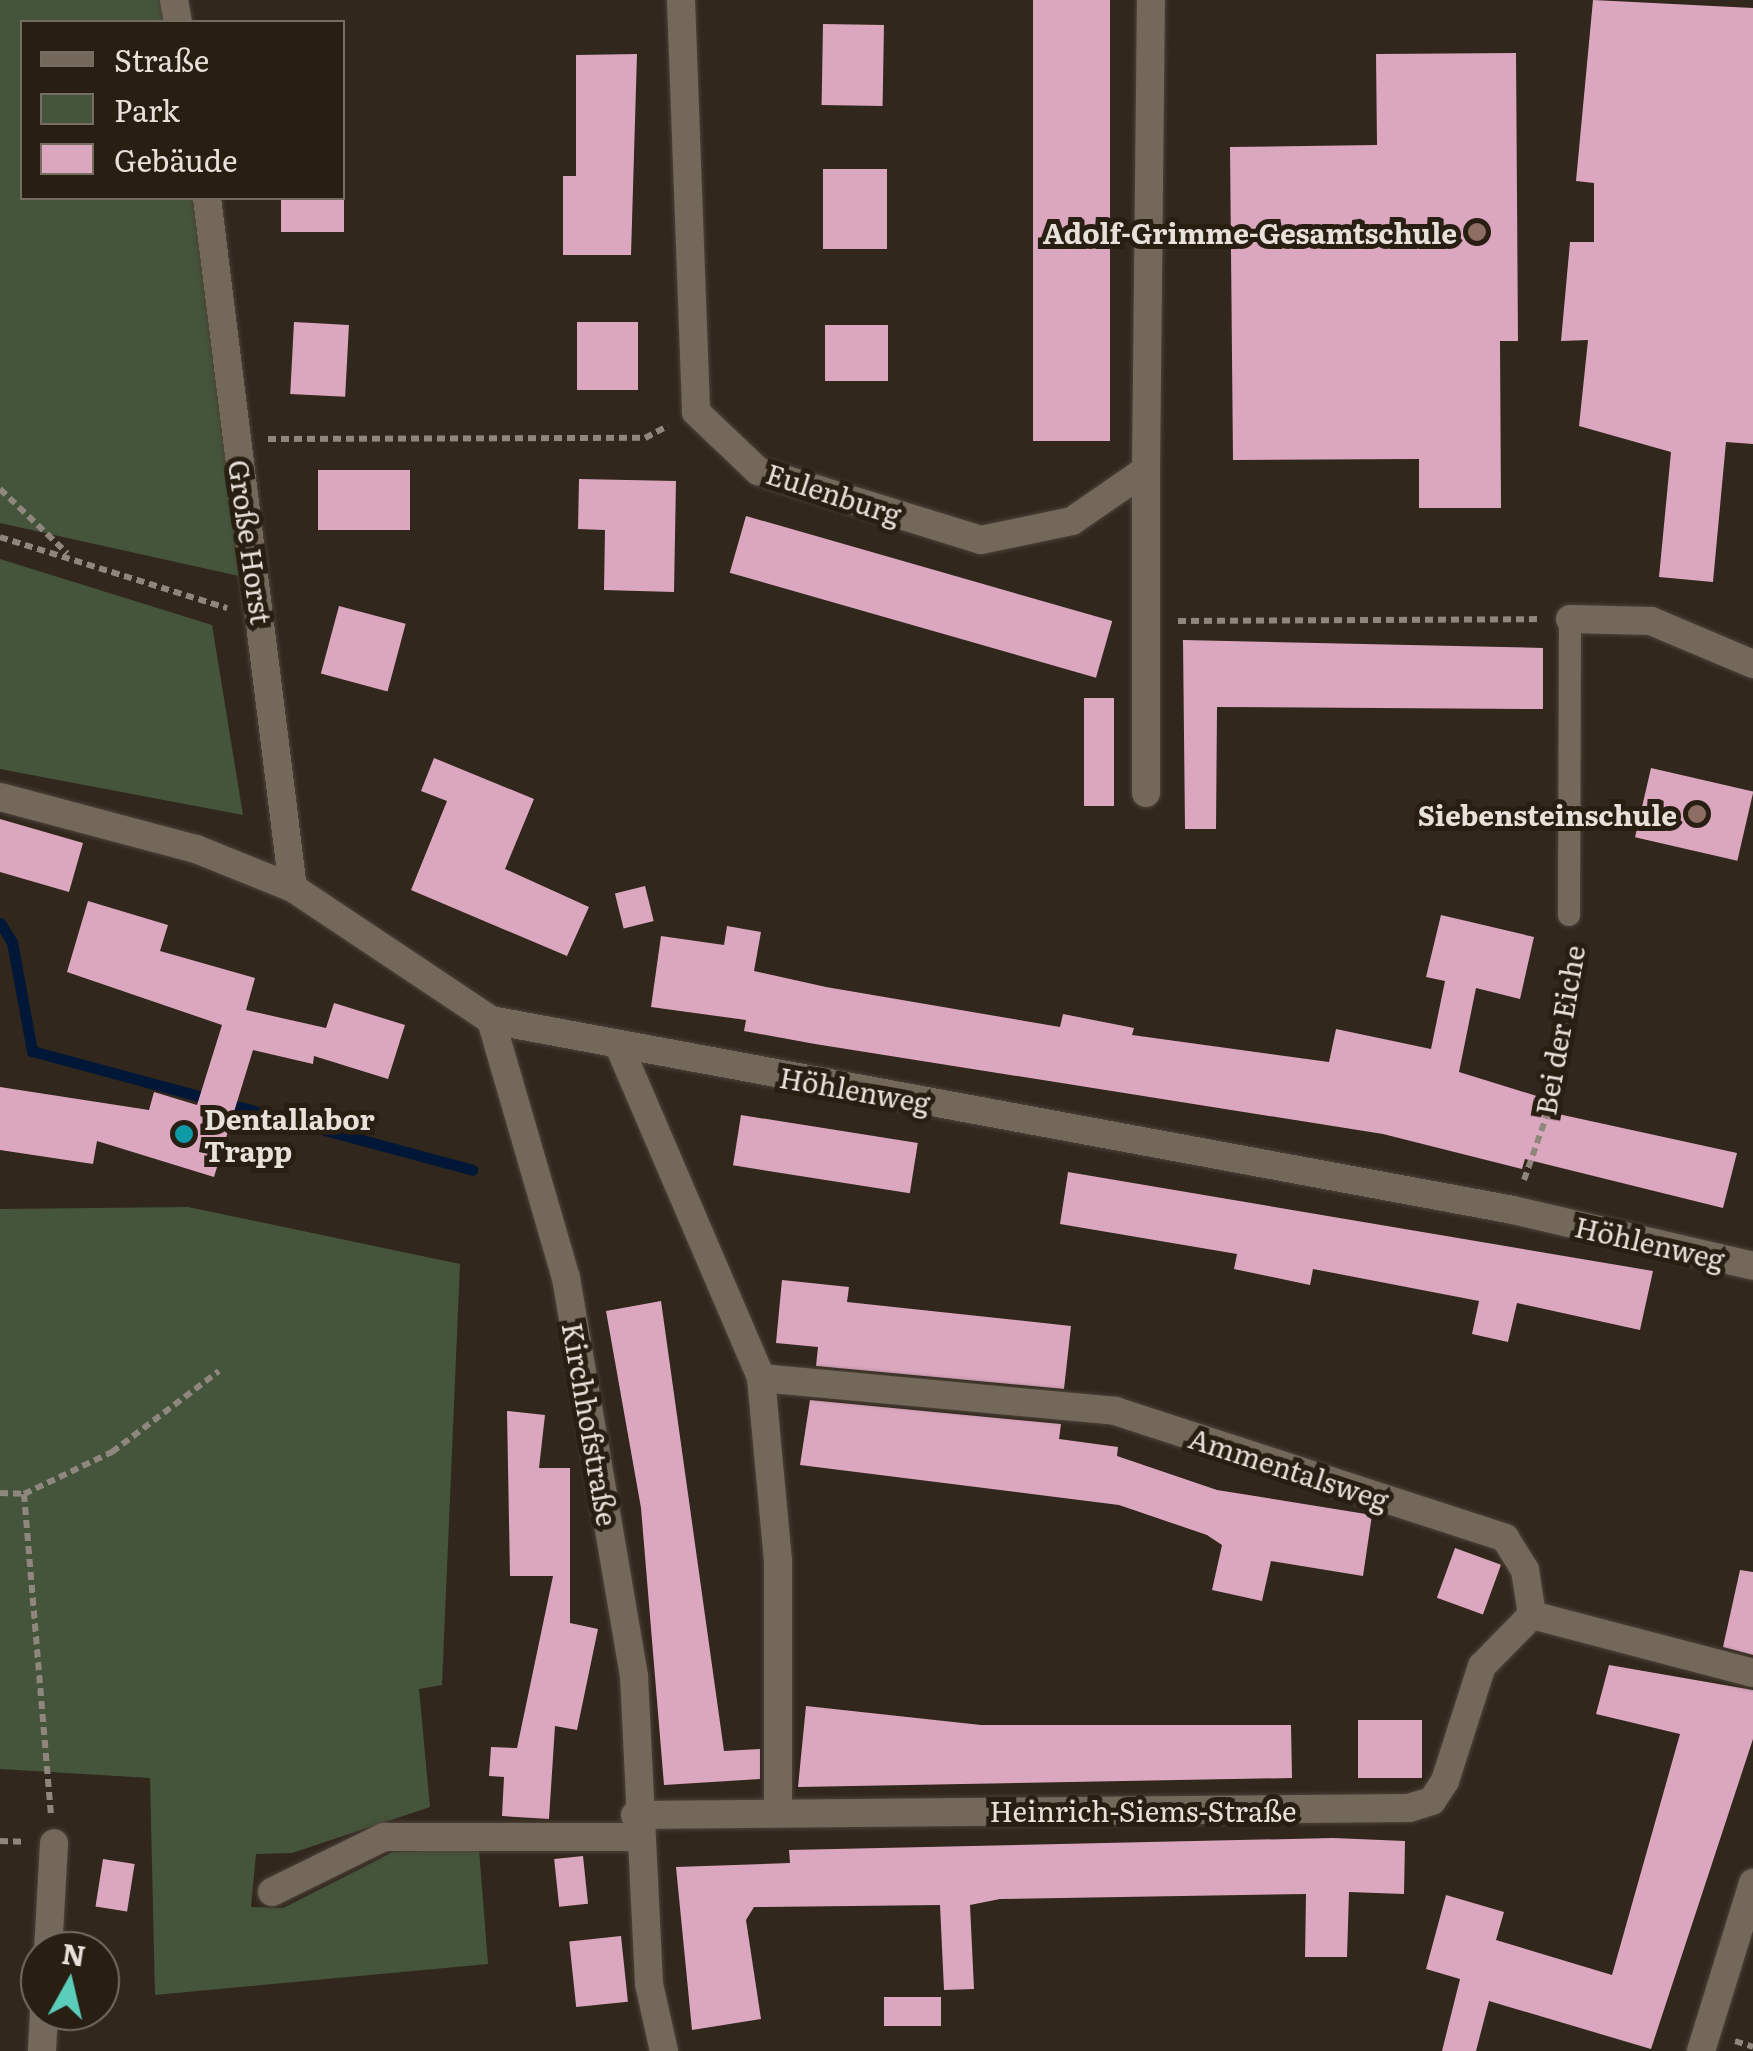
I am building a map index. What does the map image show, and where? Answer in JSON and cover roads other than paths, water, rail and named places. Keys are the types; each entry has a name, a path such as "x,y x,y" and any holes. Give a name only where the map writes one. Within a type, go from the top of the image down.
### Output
{"street":[{"name":"Eulenburg","path":"681,0 696,412 758,472 981,540 1072,522 1146,470"},
{"path":"1146,793 1151,0"},
{"name":"Große Horst","path":"206,200 293,888"},
{"path":"1570,619 1651,622 1753,664"},
{"name":"Höhlenweg","path":"0,797 196,850 293,888 491,1020 1513,1210 1753,1266"},
{"name":"Kirchhofstraße","path":"491,1020 566,1278 634,1676 636,1826 648,1984 664,2051"},
{"path":"619,1046 761,1378 778,1560 778,1812"},
{"name":"Ammentalsweg","path":"761,1378 1116,1411 1504,1538 1525,1570 1532,1615"},
{"path":"1532,1615 1753,1673"},
{"name":"Heinrich-Siems-Straße","path":"636,1826 778,1812 1409,1808 1432,1801 1445,1781 1482,1666 1532,1615"},
{"path":"272,1892 384,1838 636,1826"},
{"path":"49,1931 54,1842"},
{"path":"1701,2051 1753,1883"}],"lane":[{"name":"Bei der Eiche","path":"1569,916 1570,619"}],"waterway":[{"path":"0,923 12,942 32,1051 472,1170"}],"place":[{"name":"Adolf-Grimme-Gesamtschule","path":"1477,232"},
{"name":"Siebensteinschule","path":"1697,814"},
{"name":"Dentallabor Trapp","path":"184,1134"}]}
